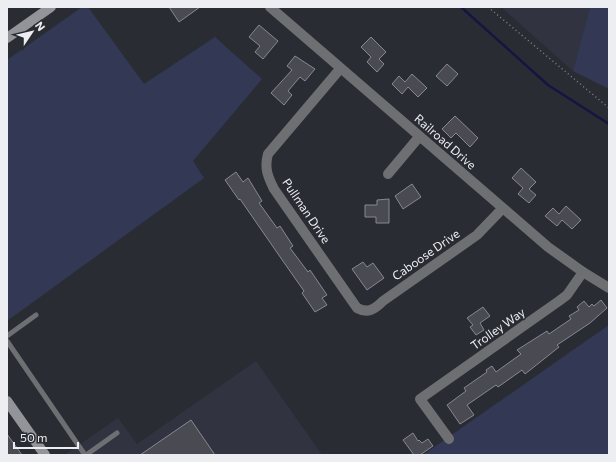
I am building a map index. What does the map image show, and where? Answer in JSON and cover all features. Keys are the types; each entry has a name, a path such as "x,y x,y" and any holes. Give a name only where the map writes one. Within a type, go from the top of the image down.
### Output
{"main road":[{"path":"7,38 51,7"},
{"path":"7,401 45,455"}],"street":[{"name":"Railroad Drive","path":"270,7 502,209 548,247 583,272 609,288"},
{"name":"Pullman Drive","path":"340,69 268,154 266,163 268,176 274,189 360,310"},
{"path":"388,174 419,137"},
{"name":"Caboose Drive","path":"360,310 373,310 382,301 477,235 502,209"},
{"name":"Trolley Way","path":"448,438 420,399 567,295 583,272"}],"lane":[{"path":"7,336 36,315"},
{"path":"7,341 86,455 117,434"}],"path":[{"path":"488,7 609,108"}],"shaded area":[{"path":"82,7 88,7 144,84 215,37 262,79 193,161 204,178 7,321 7,60"},
{"path":"501,7 590,7 573,71"},
{"path":"590,7 609,7 609,89 573,71"},
{"path":"609,325 609,455 423,455 583,343"},
{"path":"256,361 322,455 66,454 118,418 137,444"}],"building":[{"path":"169,7 200,7 179,22"},
{"path":"259,25 278,41 263,59 255,52 260,46 249,37"},
{"path":"371,37 386,52 379,59 384,64 377,72 367,62 371,57 361,47"},
{"path":"295,56 315,69 305,81 300,77 288,91 292,95 284,105 271,93 292,70 287,66"},
{"path":"447,64 458,74 447,86 436,76"},
{"path":"412,74 427,88 418,97 408,87 402,94 392,84 399,76 405,82"},
{"path":"455,116 478,138 470,147 456,133 451,138 442,129"},
{"path":"521,168 536,182 529,189 536,195 529,203 518,194 523,188 512,178"},
{"path":"236,172 243,182 248,178 262,201 259,203 277,228 280,226 293,246 290,248 308,272 310,270 327,295 322,298 327,305 315,312 302,293 304,291 240,199 239,200 225,180"},
{"path":"412,184 421,197 403,209 395,196"},
{"path":"389,199 389,223 376,223 376,217 365,217 365,205 377,205 377,200"},
{"path":"566,206 581,220 572,229 562,220 557,226 545,216 553,208 559,214"},
{"path":"363,262 367,267 373,263 384,278 367,290 352,269"},
{"path":"601,300 607,308 590,323 557,345 559,347 525,374 522,370 498,387 496,385 467,405 474,415 460,424 447,405 466,391 464,388 487,372 486,370 492,366 496,372 521,354 517,350 547,331 549,334 571,319 569,316 579,310 577,307 584,301 589,307 592,304 594,306"},
{"path":"483,307 490,316 480,323 484,330 476,335 470,327 473,325 467,318"},
{"path":"191,420 215,455 140,455"},
{"path":"413,433 418,441 419,440 422,443 428,439 433,446 420,455 414,455 403,440"},
{"path":"7,434 22,455 7,455"}],"waterway":[{"path":"461,7 548,85 609,124"}]}
